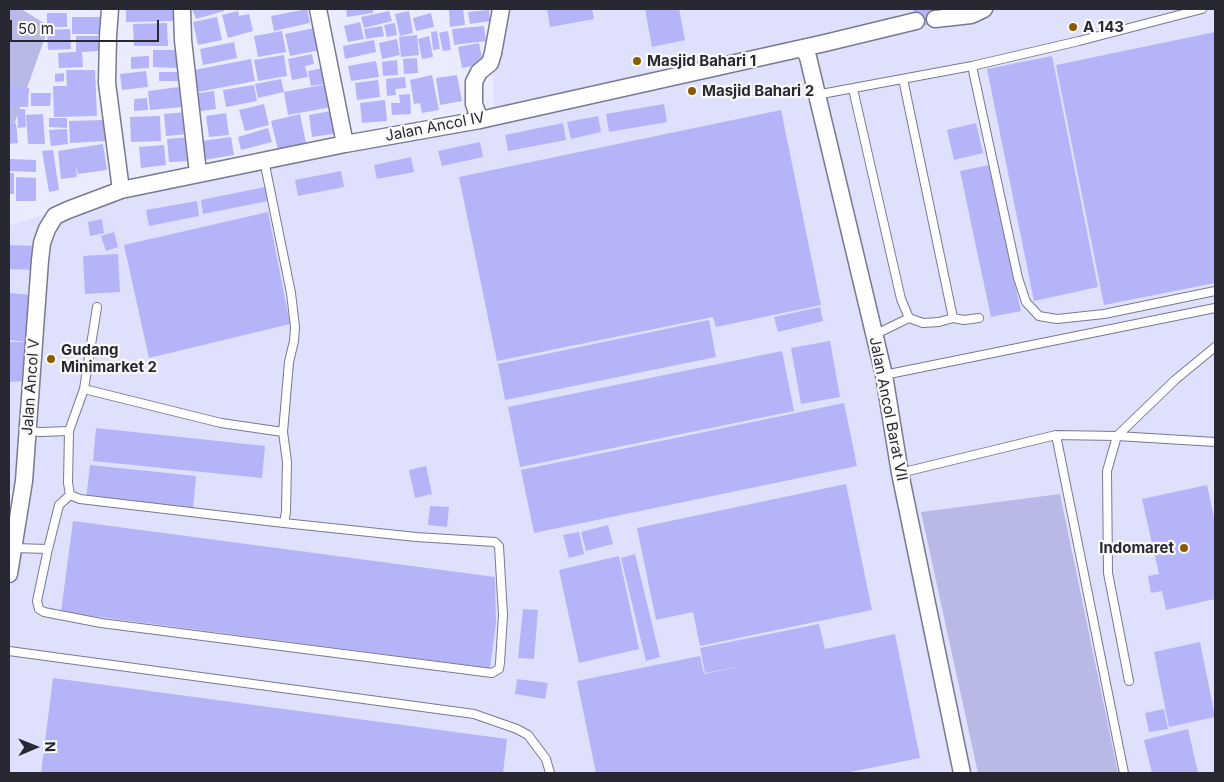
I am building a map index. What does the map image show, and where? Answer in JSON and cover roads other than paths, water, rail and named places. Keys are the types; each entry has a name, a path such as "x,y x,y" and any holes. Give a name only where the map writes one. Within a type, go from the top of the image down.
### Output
{"street":[{"path":"110,9 108,83 121,190"},
{"path":"182,9 183,40 198,173"},
{"path":"318,9 345,144"},
{"path":"480,120 474,104 474,82 479,72 490,63 494,53 501,9"},
{"path":"935,19 971,15 984,9"},
{"name":"Jalan Ancol IV","path":"68,210 121,190 345,144 480,120 916,21"},
{"name":"Jalan Ancol Barat VII","path":"803,48 808,57 884,375 900,473 962,773"},
{"name":"Jalan Ancol V","path":"9,574 14,548 16,480 34,431 42,243 47,229 55,216 68,210"}],"lane":[{"path":"816,95 972,66 1080,42 1202,9"},
{"path":"972,66 1018,278 1026,302 1039,316 1057,319 1104,314 1215,291"},
{"path":"903,79 953,318"},
{"path":"853,89 901,299 909,318"},
{"path":"264,160 291,293 295,327 289,362 283,432 288,462 284,523"},
{"path":"70,494 68,483 69,431 84,389 97,307"},
{"path":"884,375 1215,308"},
{"path":"874,335 909,318 923,323 939,322 953,318 964,320 979,318"},
{"path":"1129,681 1108,573 1107,471 1117,436 1175,380 1215,347"},
{"path":"84,389 221,423 283,432"},
{"path":"34,431 69,431"},
{"path":"1056,435 1124,773"},
{"path":"900,473 1056,435 1117,436 1215,442"},
{"path":"70,494 80,499 284,523 416,537 496,542 499,546 503,615 499,669 492,673 101,623 44,612 39,609 37,601 48,549 59,505 70,494"},
{"path":"14,548 48,549"},
{"path":"9,651 474,714 517,729 528,735 546,759 550,773"}],"place":[{"name":"A 143","path":"1073,27"},
{"name":"Masjid Bahari 1","path":"637,61"},
{"name":"Masjid Bahari 2","path":"692,91"},
{"name":"Gudang Minimarket 2","path":"51,359"},
{"name":"Indomaret","path":"1184,548"}]}
